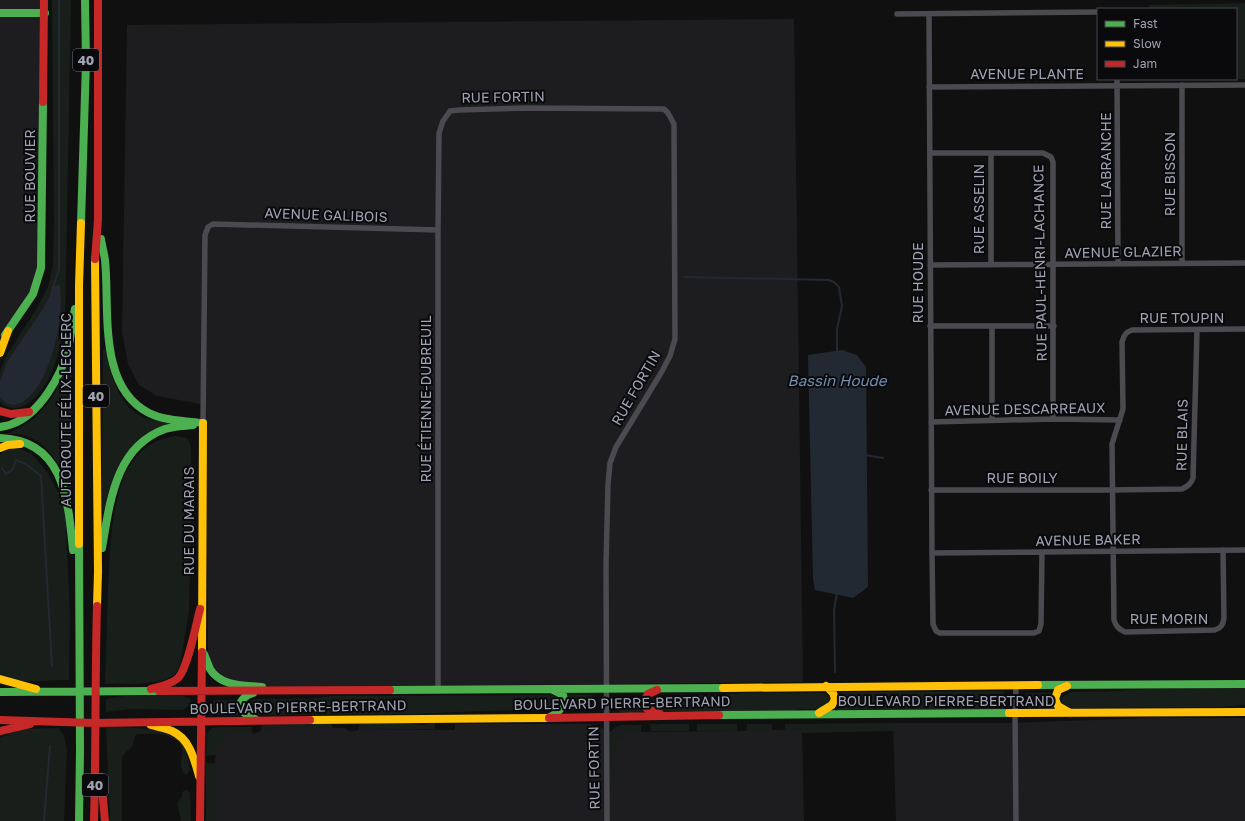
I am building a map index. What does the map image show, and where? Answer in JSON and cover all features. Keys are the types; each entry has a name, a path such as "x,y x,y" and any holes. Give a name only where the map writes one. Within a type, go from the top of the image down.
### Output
{"main road":[{"name":"RUE BOUVIER","path":"0,342 33,294 41,268 44,0"},
{"path":"79,0 84,121"},
{"name":"AUTOROUTE FÉLIX-LECLERC","path":"79,821 79,286 86,62 85,0"},
{"name":"40","path":"94,821 96,746 95,666 98,572 95,264 98,220 98,0"},
{"path":"0,12 44,13"},
{"path":"98,220 105,259 106,310 109,341 118,381 126,395 135,404 148,413 164,418 203,424"},
{"path":"0,427 20,420 31,412 42,401 55,379 67,352 79,286"},
{"path":"0,353 8,331"},
{"path":"0,411 5,414 13,415 31,412"},
{"path":"98,572 111,498 124,464 131,453 146,439 166,429 203,424"},
{"name":"RUE DU MARAIS","path":"200,821 202,721 203,424"},
{"path":"0,438 30,444 42,452 61,480 66,497 79,598"},
{"path":"0,448 8,445 30,444"},
{"path":"139,692 162,686 178,678 184,669 202,598"},
{"path":"202,648 211,670 216,677 223,681 295,691"},
{"path":"0,679 44,692"},
{"name":"BOULEVARD PIERRE-BERTRAND","path":"0,692 255,692 438,689 662,689 826,686 1245,684"},
{"path":"1071,685 1060,689 1057,692 1055,699 1058,706 1071,714"},
{"path":"816,714 827,709 834,702 835,697 826,686"},
{"path":"549,718 560,710 564,702 564,695 550,689"},
{"path":"662,689 648,694 644,702 647,709 663,715"},
{"path":"255,692 244,698 240,705 244,714 258,720"},
{"name":"BOULEVARD PIERRE-BERTRAND","path":"0,720 94,723 549,718 663,715 1245,712"},
{"path":"0,731 42,722"},
{"path":"142,722 170,730 180,736 188,745 201,780"},
{"path":"96,746 105,821"},
{"path":"75,821 78,798"}],"street":[{"path":"897,14 1097,12"},
{"name":"RUE HOUDE","path":"929,14 931,490 933,624 936,631 940,633 1034,633 1039,631 1041,624 1042,552"},
{"name":"RUE LABRANCHE","path":"1117,80 1118,264"},
{"name":"RUE BISSON","path":"1182,85 1182,263"},
{"name":"AVENUE PLANTE","path":"929,87 1245,85"},
{"name":"RUE FORTIN","path":"450,111 526,108 664,110 668,113 674,124 675,339 670,356 616,447 610,463 606,565 607,821"},
{"name":"RUE ÉTIENNE-DUBREUIL","path":"438,689 439,133 443,122 450,111"},
{"name":"RUE PAUL-HENRI-LACHANCE","path":"930,154 1043,153 1051,157 1053,162 1053,419"},
{"name":"RUE ASSELIN","path":"991,154 991,265"},
{"name":"AVENUE GALIBOIS","path":"213,224 438,230"},
{"name":"RUE DU MARAIS","path":"203,424 205,235 208,227 213,224"},
{"name":"AVENUE GLAZIER","path":"930,265 1245,263"},
{"path":"930,326 1054,326"},
{"path":"992,326 992,420"},
{"name":"RUE TOUPIN","path":"1113,551 1112,444 1123,409 1123,336 1132,330 1245,329"},
{"name":"RUE BLAIS","path":"1112,490 1182,488 1187,487 1191,483 1193,478 1197,330"},
{"name":"AVENUE DESCARREAUX","path":"931,422 1053,419 1120,420"},
{"name":"RUE BOILY","path":"931,490 1112,490"},
{"name":"RUE MORIN","path":"1113,551 1114,620 1119,630 1124,632 1220,629 1224,618 1223,550"},
{"name":"AVENUE BAKER","path":"932,553 1245,550"},
{"path":"1016,686 1016,821"}],"shaded area":[{"path":"0,0 44,0 38,281 0,341"},
{"path":"52,0 71,0 65,328 60,349 50,377 32,400 17,408 8,407 0,402 0,372 5,358 35,311 48,287 53,265"},
{"path":"1245,3 1245,79 1237,79 1237,8 1149,8 1149,5"},
{"path":"794,19 803,682 307,687 232,686 208,665 206,405 157,396 139,385 128,364 122,332 127,25"},
{"path":"72,346 71,499 57,462 45,447 27,436 19,434 6,434 21,427 43,410 51,399 63,375"},
{"path":"106,349 118,391 130,408 138,415 148,419 156,421 170,421 169,424 139,440 106,512 102,511 103,350"},
{"path":"176,436 187,438 191,446 192,499 189,611 180,665 176,673 162,680 142,683 105,684 111,539 114,513 120,489 129,466 145,448 159,440"},
{"path":"13,448 31,453 48,473 65,505 70,616 69,680 24,681 15,680 0,674 0,455"},
{"path":"1245,688 1245,705 1222,707 1072,708 1065,706 1061,700 1062,697 1071,692 1145,689"},
{"path":"1004,691 1003,709 837,709 841,701 841,692"},
{"path":"742,693 825,693 829,696 829,702 823,708 819,709 798,709 788,712 654,711 649,705 654,699 661,696 723,695"},
{"path":"1026,693 1052,693 1052,704 1055,709 1026,708"},
{"path":"567,694 593,695 593,710 567,710"},
{"path":"549,695 558,697 560,704 552,709 546,710 417,714 254,715 247,712 245,708 248,702 255,699 310,699 332,696"},
{"path":"124,696 183,696 190,699 192,704 182,710 130,709 106,712 106,699"},
{"path":"646,696 641,707 645,712 624,713 616,709 615,705 617,699"},
{"path":"216,700 240,700 237,708 239,716 212,714 210,706"},
{"path":"1150,718 1245,718 1245,821 896,821 893,723 1006,723"},
{"path":"434,722 434,734 433,729 362,729 360,735 359,734 359,726 361,723 407,723 426,725"},
{"path":"263,723 331,724 333,728 269,728 266,731 261,731"},
{"path":"893,723 893,731 802,733 802,729 785,730 785,724"},
{"path":"455,724 591,724 597,728 600,727 610,732 802,729 804,821 215,821 216,745 221,743 226,734 253,734 266,731 269,728 345,728 350,732 361,729 455,730"},
{"path":"650,724 689,724 689,731 651,731"},
{"path":"697,724 737,724 737,731 697,731"},
{"path":"747,724 772,724 772,731 747,731"},
{"path":"623,725 641,725 641,732 624,732 623,737 619,738 615,743 615,773 613,775 610,773 609,738 614,728"},
{"path":"106,726 165,730 186,744 190,770 186,775 182,771 181,766 182,747 174,739 163,734 137,734 135,736 132,747 122,757 122,821 110,821"},
{"path":"251,727 253,734 226,734 225,740 221,745 216,746 216,755 206,756 207,734 212,728"},
{"path":"59,728 64,736 67,750 64,821 0,821 0,738 22,729"},
{"path":"206,763 215,763 215,821 206,821"},
{"path":"187,790 190,793 191,821 181,821 177,803 182,797 183,791"}],"water":[{"path":"60,285 61,305 59,325 51,358 41,381 27,399 18,404 6,403 0,397 0,381 7,362 43,309 50,295 52,286"},
{"name":"Bassin Houde","path":"842,350 857,355 866,367 868,587 853,598 815,590 813,579 808,355"}],"waterway":[{"path":"53,288 59,269 59,0"},
{"path":"685,277 829,280 834,282 839,287 842,306 837,329 837,353"},
{"path":"865,455 883,458"},
{"path":"2,468 6,474 12,470 16,460 26,464 41,476 52,666"},
{"path":"835,672 834,609 837,594"},
{"path":"44,821 50,746"}],"traffic: fast":[{"path":"81,223 86,62 85,0"},
{"path":"0,13 45,13"},
{"path":"5,335 33,294 41,268 43,102"},
{"path":"101,239 105,260 109,345 114,366 121,385 132,401 155,416 203,423"},
{"path":"0,427 10,425 32,412 55,382 65,360 75,309"},
{"path":"102,548 112,495 125,462 135,449 148,437 165,429 193,425"},
{"path":"0,438 21,441 38,449 50,461 59,476 65,493 73,550"},
{"path":"79,544 79,821"},
{"path":"204,654 210,669 220,679 233,684 262,687"},
{"path":"1038,685 1245,684"},
{"path":"390,690 723,688"},
{"path":"550,717 559,711 564,702 563,695 553,690"},
{"path":"0,692 159,691"},
{"path":"253,693 244,698 240,705 245,714 255,719"},
{"path":"719,715 1009,713"}],"traffic: slow":[{"path":"79,544 79,286 81,223"},
{"path":"95,259 97,606"},
{"path":"0,353 8,331"},
{"path":"202,652 203,423"},
{"path":"0,448 8,445 20,444"},
{"path":"0,679 36,689"},
{"path":"723,688 1038,685"},
{"path":"819,713 832,705 835,699 833,693 826,686"},
{"path":"1067,686 1058,690 1055,699 1058,706 1070,713"},
{"path":"1009,713 1245,712"},
{"path":"310,720 549,718"},
{"path":"151,725 170,730 183,739 190,750 199,776"}],"traffic: jam":[{"path":"43,102 44,0"},
{"path":"95,259 98,220 98,0"},
{"path":"0,411 11,414 29,412"},
{"path":"94,821 97,606"},
{"path":"151,689 174,681 179,677 186,664 200,609"},
{"path":"200,821 202,652"},
{"path":"159,691 390,690"},
{"path":"657,690 648,694 644,702 647,709 660,714"},
{"path":"549,718 719,715"},
{"path":"0,720 94,723 310,720"},
{"path":"0,731 30,724"},
{"path":"101,777 105,821"}]}
